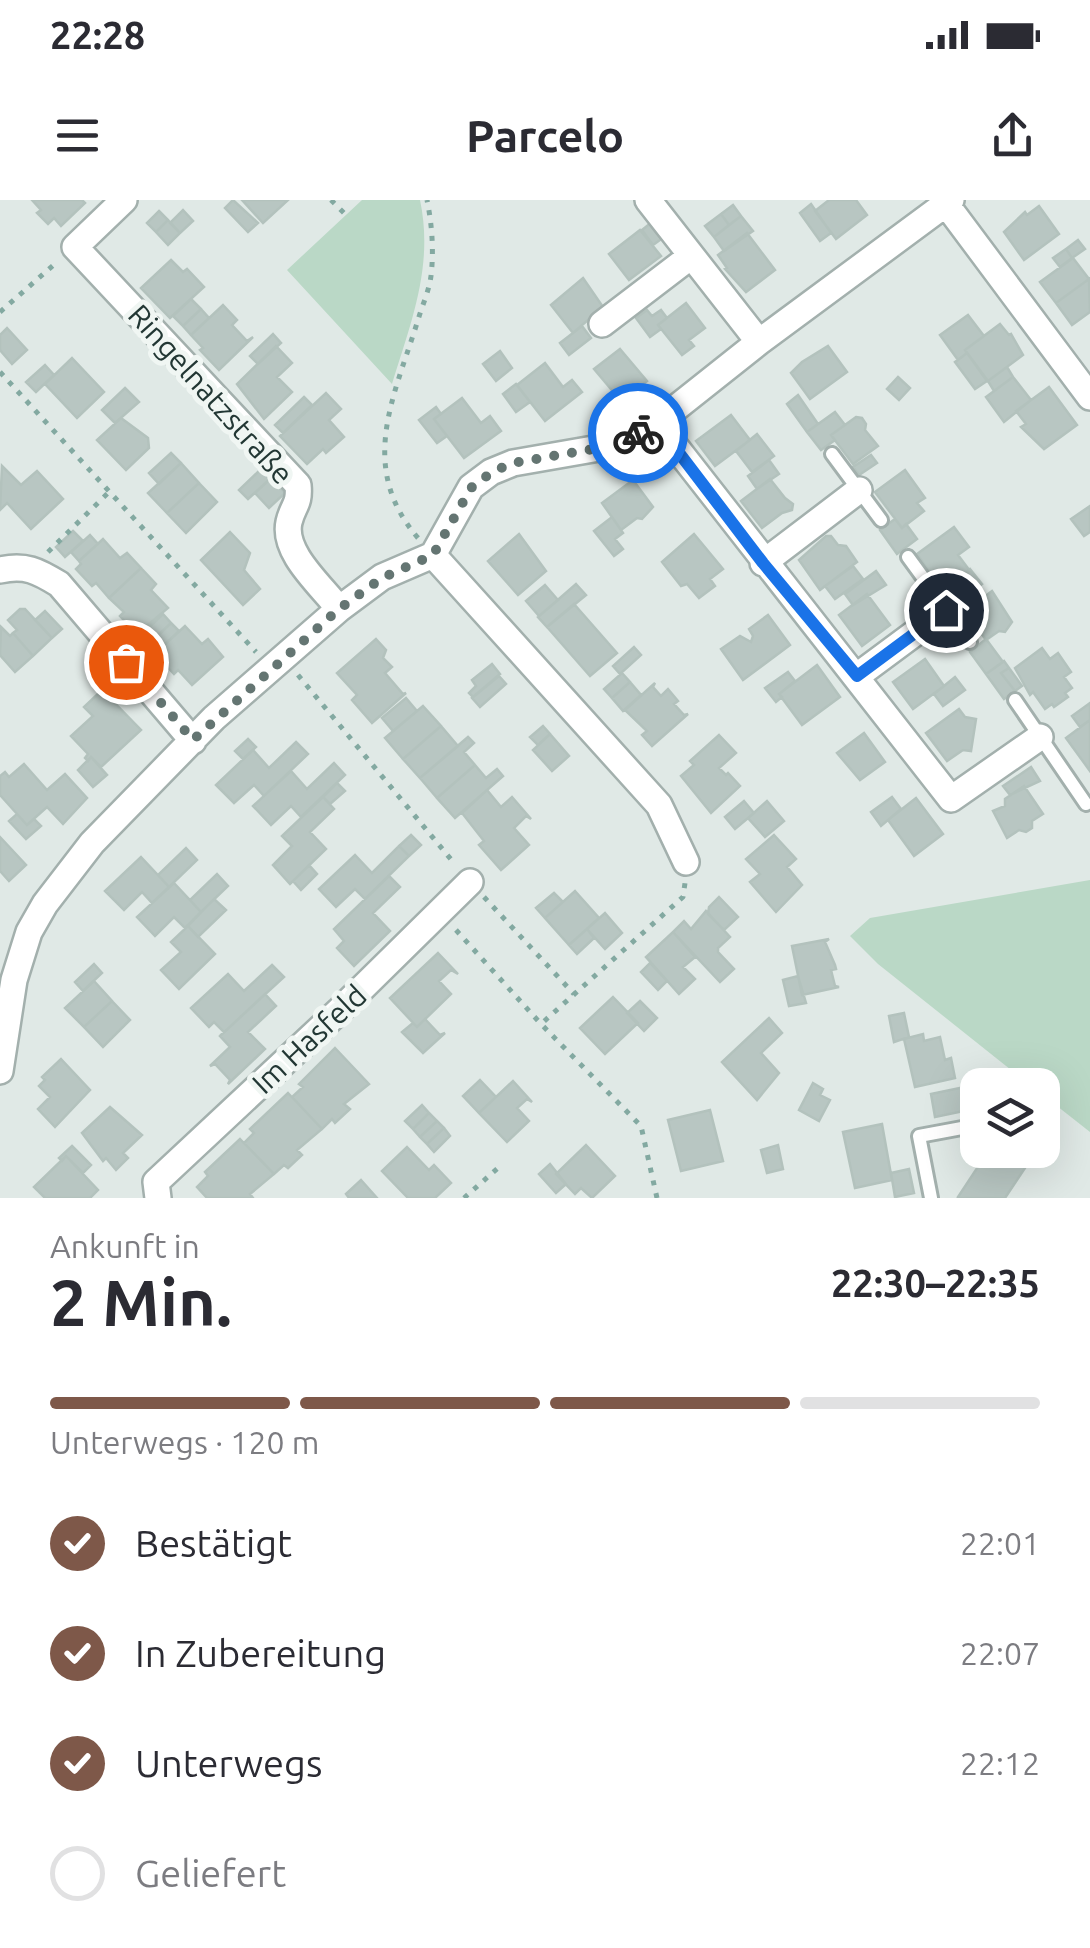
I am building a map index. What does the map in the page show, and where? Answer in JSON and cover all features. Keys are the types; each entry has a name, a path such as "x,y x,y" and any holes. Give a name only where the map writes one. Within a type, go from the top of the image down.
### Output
{"street":[{"path":"75,247 124,200"},
{"path":"648,200 759,342"},
{"path":"0,1071 7,978 61,880 272,657 382,578 433,555 471,488 492,472 513,463 599,448 657,424 759,342 949,202 1090,396"},
{"name":"Ringelnatzstraße","path":"75,247 298,485 300,502 289,523 289,545 339,609"},
{"path":"602,324 691,256"},
{"path":"657,424 951,799 1040,736"},
{"path":"763,563 859,490"},
{"path":"433,555 659,805 686,862"},
{"path":"0,570 14,566 32,568 59,584 193,740"},
{"path":"857,676 946,610"},
{"name":"Im Hasfeld","path":"158,1198 156,1182 470,882"}],"lane":[{"path":"832,454 880,520"},
{"path":"908,557 970,642"},
{"path":"1015,700 1086,804"},
{"path":"932,1198 919,1136 960,1128"}],"path":[{"path":"332,200 346,215"},
{"path":"426,200 432,222 431,278 383,440 390,486 406,524 433,555"},
{"path":"0,312 75,247"},
{"path":"0,372 109,492 272,657 574,994"},
{"path":"32,568 109,492"},
{"path":"541,1024 683,897 686,862"},
{"path":"440,912 640,1126 656,1198"},
{"path":"464,1198 498,1168"}],"green space":[{"path":"362,200 420,200 424,224 418,293 392,384 287,270"},
{"path":"1090,880 1090,1132 1060,1108 1060,1068 1009,1068 878,964 850,936 870,918"}],"building":[{"path":"32,200 85,203 61,226 54,218 48,224 37,213 41,210"},
{"path":"233,200 258,223 248,232 225,208"},
{"path":"242,200 288,200 263,223"},
{"path":"829,200 856,200 867,215 836,239 815,211"},
{"path":"811,204 831,233 820,241 800,213"},
{"path":"733,205 741,216 729,225 721,214"},
{"path":"1039,206 1059,234 1024,260 1004,232 1025,212 1027,215"},
{"path":"183,210 193,221 180,233 170,223"},
{"path":"159,211 168,220 156,232 147,223"},
{"path":"721,214 729,225 714,237 705,226"},
{"path":"741,216 753,231 724,251 714,237"},
{"path":"168,220 180,233 168,245 156,232"},
{"path":"652,222 664,237 653,245 642,230"},
{"path":"640,230 661,256 629,280 609,254"},
{"path":"747,233 775,270 746,292 718,255"},
{"path":"1078,240 1085,249 1072,258 1066,249"},
{"path":"1066,249 1072,258 1060,267 1053,258"},
{"path":"1073,258 1089,279 1056,303 1040,282"},
{"path":"171,260 183,272 187,269 204,287 170,318 141,288"},
{"path":"583,278 603,307 573,333 551,305"},
{"path":"1089,279 1090,312 1072,325 1056,303"},
{"path":"191,299 201,309 183,326 173,316"},
{"path":"686,303 705,328 689,340 694,346 682,355 658,325"},
{"path":"223,305 237,320 232,325 247,341 253,337 219,370 191,335"},
{"path":"201,309 209,318 191,335 183,326"},
{"path":"647,310 652,316 661,310 667,318 650,337 636,318"},
{"path":"968,315 984,336 958,360 940,335"},
{"path":"1000,324 1023,355 988,381 965,350"},
{"path":"582,326 591,338 569,355 560,343"},
{"path":"7,328 27,350 12,364 0,350 0,335"},
{"path":"273,334 281,343 258,364 250,356"},
{"path":"276,346 292,363 277,377 292,392 264,419 237,384"},
{"path":"828,346 847,372 810,399 791,373"},
{"path":"620,349 647,381 621,401 594,369"},
{"path":"500,351 512,368 496,381 483,364"},
{"path":"967,353 987,381 975,389 955,362"},
{"path":"72,358 104,392 77,418 45,384"},
{"path":"545,363 563,387 572,380 582,392 545,421 517,385"},
{"path":"45,365 54,375 36,392 26,382"},
{"path":"1007,367 1013,377 994,391 988,381"},
{"path":"898,377 910,388 899,400 887,389"},
{"path":"1013,377 1031,400 1004,422 986,397"},
{"path":"516,384 530,402 516,412 503,394"},
{"path":"1049,387 1077,425 1044,449 1021,427 1026,424 1016,411"},
{"path":"125,388 139,402 115,423 102,410"},
{"path":"326,393 341,409 329,420 344,437 307,464 280,436"},
{"path":"798,395 818,424 807,432 787,404"},
{"path":"304,397 312,405 283,433 275,425"},
{"path":"462,398 481,423 490,416 501,431 464,458 434,419"},
{"path":"436,407 441,414 434,419 447,436 437,443 419,420"},
{"path":"835,412 845,425 831,435 835,440 821,450 807,432"},
{"path":"731,415 750,440 715,466 696,441"},
{"path":"856,417 862,418 865,430 878,446 853,464 831,435"},
{"path":"121,418 148,438 149,448 126,470 97,440"},
{"path":"757,434 774,456 752,472 736,451"},
{"path":"171,453 181,463 159,484 149,473"},
{"path":"871,455 877,463 859,475 853,467"},
{"path":"769,460 779,474 757,489 748,476"},
{"path":"181,463 199,483 167,513 148,493"},
{"path":"2,466 21,485 37,471 63,499 31,529 7,503 0,510"},
{"path":"261,469 270,479 248,499 239,490"},
{"path":"905,470 925,498 917,503 924,511 902,528 875,492"},
{"path":"271,478 285,493 269,508 255,493"},
{"path":"770,479 793,504 792,510 762,528 741,501"},
{"path":"633,480 653,507 642,519 637,518 621,530 602,503"},
{"path":"199,483 217,502 186,533 167,513"},
{"path":"1090,506 1090,532 1084,536 1071,519"},
{"path":"612,517 623,533 615,539 623,549 614,556 594,531"},
{"path":"895,519 902,528 906,524 917,539 897,554 880,530"},
{"path":"954,527 969,547 958,555 970,571 943,591 917,554"},
{"path":"73,531 83,541 65,557 56,547"},
{"path":"230,532 250,553 244,570 260,589 243,605 201,560"},
{"path":"519,534 546,571 518,595 488,561"},
{"path":"694,534 723,569 710,579 715,586 699,598 687,584 681,586 662,562"},
{"path":"90,535 98,544 79,561 71,552"},
{"path":"826,536 846,546 857,562 820,590 799,560"},
{"path":"103,539 120,558 127,553 141,568 109,598 76,569 79,561"},
{"path":"853,566 863,579 835,599 825,586"},
{"path":"141,568 156,584 151,590 168,608 137,634 120,616 124,612 109,598"},
{"path":"970,569 982,584 954,605 943,591"},
{"path":"876,571 886,585 853,605 845,594"},
{"path":"576,584 586,595 547,627 538,617"},
{"path":"545,585 558,600 539,616 526,601"},
{"path":"992,591 1012,622 1005,632 999,631 986,640 965,611"},
{"path":"867,594 890,625 862,646 839,615"},
{"path":"574,604 617,653 590,676 547,627"},
{"path":"25,609 52,638 33,656 13,633 17,630 8,620"},
{"path":"45,611 62,629 52,638 35,620"},
{"path":"163,614 171,623 153,640 145,631"},
{"path":"768,615 790,645 743,680 721,649 740,636 751,642 749,629"},
{"path":"171,623 179,631 161,648 153,640"},
{"path":"185,626 202,644 208,639 223,657 192,685 178,670 174,674 157,656"},
{"path":"1,627 10,636 13,633 33,656 15,672 0,655"},
{"path":"376,639 386,650 383,658 392,667 385,673 406,693 372,723 352,700 357,695 337,673"},
{"path":"986,639 1003,662 986,674 970,652"},
{"path":"634,647 641,655 620,674 613,666"},
{"path":"1042,648 1050,659 1058,653 1071,672 1064,677 1072,688 1065,693 1068,697 1045,709 1033,692 1030,695 1015,668"},
{"path":"925,659 944,686 913,709 893,682"},
{"path":"1004,661 1009,668 1001,673 1015,691 1004,699 986,674"},
{"path":"492,664 500,674 473,697 469,693 476,686 472,680"},
{"path":"817,665 840,697 802,725 779,694"},
{"path":"1009,668 1022,686 1015,691 1001,673"},
{"path":"788,672 795,681 779,694 782,697 776,702 765,688"},
{"path":"622,673 630,682 612,698 604,689"},
{"path":"499,676 506,684 480,707 472,698"},
{"path":"955,677 965,690 943,706 934,694"},
{"path":"630,682 641,695 623,711 612,698"},
{"path":"655,683 653,687 661,696 668,689 678,701 674,704 684,715 688,714 652,746 642,735 647,731 625,710"},
{"path":"102,690 141,730 101,767 91,757 88,761 85,758 88,754 71,736 93,716 84,707"},
{"path":"406,698 417,711 393,731 382,718"},
{"path":"1090,703 1090,720 1080,727 1072,716"},
{"path":"423,706 441,726 403,759 385,738"},
{"path":"959,709 965,717 976,719 971,751 963,750 947,761 926,733"},
{"path":"1090,720 1090,771 1066,738"},
{"path":"441,726 458,746 420,778 403,759"},
{"path":"543,726 550,734 538,745 530,737"},
{"path":"864,733 885,762 860,780 837,753"},
{"path":"550,734 569,756 552,771 533,750"},
{"path":"719,735 736,753 719,768 740,786 711,813 681,776 694,765 690,761"},
{"path":"468,737 474,743 464,752 475,765 437,798 420,778"},
{"path":"248,739 256,747 243,759 235,751"},
{"path":"296,742 308,754 264,796 254,785 234,803 216,785 253,750 269,768"},
{"path":"91,757 107,775 93,787 78,770"},
{"path":"334,763 345,775 301,817 291,806 271,825 253,806 291,771 307,789"},
{"path":"24,764 47,790 65,774 87,798 63,824 47,807 27,825 0,795 0,776 5,772 9,777"},
{"path":"475,765 486,778 497,769 503,776 455,818 437,798"},
{"path":"1031,767 1040,781 1010,795 1003,786"},
{"path":"337,783 345,791 330,804 323,797"},
{"path":"1024,786 1043,814 1032,821 1032,828 1026,832 1019,830 1007,838 993,811 1005,806 1005,799"},
{"path":"487,790 501,807 512,797 531,819 526,816 514,828 529,845 501,870 479,845 484,841 462,813"},
{"path":"323,797 334,809 310,832 326,849 290,884 273,865 292,846 282,836"},
{"path":"892,797 901,809 881,826 871,812"},
{"path":"916,798 943,834 914,856 888,820"},
{"path":"744,801 754,813 735,829 725,817"},
{"path":"767,801 784,821 765,837 748,818"},
{"path":"17,814 27,825 34,819 41,826 26,839 9,821"},
{"path":"411,835 421,845 409,856 399,846"},
{"path":"774,835 796,859 787,867 802,885 776,912 750,882 760,874 746,859"},
{"path":"0,837 26,865 9,881 0,871"},
{"path":"399,846 409,856 365,899 355,889 336,907 319,889 355,855 372,873"},
{"path":"186,848 197,860 169,887 158,875"},
{"path":"141,857 169,887 152,903 142,892 124,910 105,891"},
{"path":"309,865 317,874 301,890 293,881"},
{"path":"217,874 228,886 201,912 190,900"},
{"path":"389,876 400,887 373,913 390,931 354,966 337,948 344,941 334,929"},
{"path":"174,883 201,912 185,928 174,917 155,936 137,917"},
{"path":"575,891 599,918 569,945 545,918"},
{"path":"554,893 563,902 545,918 536,908"},
{"path":"719,897 738,917 724,930 708,914"},
{"path":"214,899 226,910 198,937 188,926"},
{"path":"706,911 730,937 718,952 734,969 720,982 673,932 684,921 691,929"},
{"path":"605,913 622,933 605,949 587,929"},
{"path":"188,926 215,954 179,989 161,970 181,952 171,942"},
{"path":"587,929 594,938 577,954 569,945"},
{"path":"673,932 695,957 683,967 695,979 679,994 646,957"},
{"path":"829,939 825,942 836,969 831,970 835,986 839,987 802,995 792,946"},
{"path":"438,953 458,974 451,970 439,981 451,994 417,1027 390,998"},
{"path":"650,963 667,981 658,990 641,972"},
{"path":"94,964 102,973 83,991 75,982"},
{"path":"272,965 284,977 220,1036 224,1032 214,1022 209,1027 191,1008 228,974 244,991"},
{"path":"798,976 806,1003 789,1006 783,980"},
{"path":"94,981 112,1001 84,1027 65,1008"},
{"path":"265,994 276,1006 248,1032 265,1049 228,1084 230,1080 215,1064 210,1066 230,1047 220,1036"},
{"path":"613,997 638,1023 605,1054 580,1028"},
{"path":"112,1001 130,1020 103,1047 84,1027"},
{"path":"640,1001 657,1018 644,1031 627,1013"},
{"path":"904,1013 909,1037 894,1042 889,1016"},
{"path":"769,1018 782,1033 761,1053 779,1073 757,1100 722,1062"},
{"path":"425,1019 440,1035 445,1033 423,1053 402,1032 413,1023 417,1027"},
{"path":"923,1034 924,1041 940,1037 945,1060 951,1058 955,1078 915,1087 904,1039"},
{"path":"335,1048 369,1084 344,1104 350,1109 322,1129 292,1097 303,1087 299,1084"},
{"path":"61,1059 90,1090 55,1127 38,1109 50,1097 39,1086 45,1080 42,1077"},
{"path":"480,1080 496,1097 479,1113 463,1096"},
{"path":"513,1081 532,1102 527,1099 517,1108 529,1121 507,1142 479,1113"},
{"path":"813,1083 823,1089 820,1095 830,1100 819,1121 799,1110"},
{"path":"960,1088 960,1112 935,1117 931,1094"},
{"path":"288,1093 322,1129 297,1150 302,1155 274,1174 244,1143 254,1133 250,1129"},
{"path":"422,1105 429,1113 413,1129 405,1121"},
{"path":"110,1107 142,1135 123,1153 128,1158 116,1170 106,1158 103,1161 82,1133"},
{"path":"710,1110 723,1161 681,1171 668,1120"},
{"path":"429,1113 437,1121 420,1137 413,1129"},
{"path":"437,1121 444,1128 427,1144 420,1137"},
{"path":"882,1124 892,1180 855,1188 843,1132"},
{"path":"444,1128 450,1136 434,1152 427,1144"},
{"path":"240,1139 274,1174 250,1194 253,1198 207,1198 197,1187 208,1176 205,1172"},
{"path":"586,1145 615,1176 592,1198 581,1188 575,1194 556,1174"},
{"path":"778,1145 783,1169 767,1173 761,1150"},
{"path":"72,1146 91,1165 83,1173 66,1156 62,1161 59,1158"},
{"path":"407,1147 429,1170 434,1165 451,1183 435,1198 408,1198 382,1171"},
{"path":"66,1156 98,1190 90,1198 45,1198 34,1187"},
{"path":"550,1164 566,1184 556,1193 539,1174"},
{"path":"977,1168 1025,1168 1005,1198 958,1197"},
{"path":"909,1169 914,1193 895,1197 891,1173"},
{"path":"361,1180 377,1198 349,1198 346,1194"}],"way so far":[{"path":"126,662 193,740 339,609 382,578 433,555 471,488 492,472 513,463 599,448 638,433"}],"route":[{"path":"638,433 657,424 763,563 857,676 946,610"}]}
